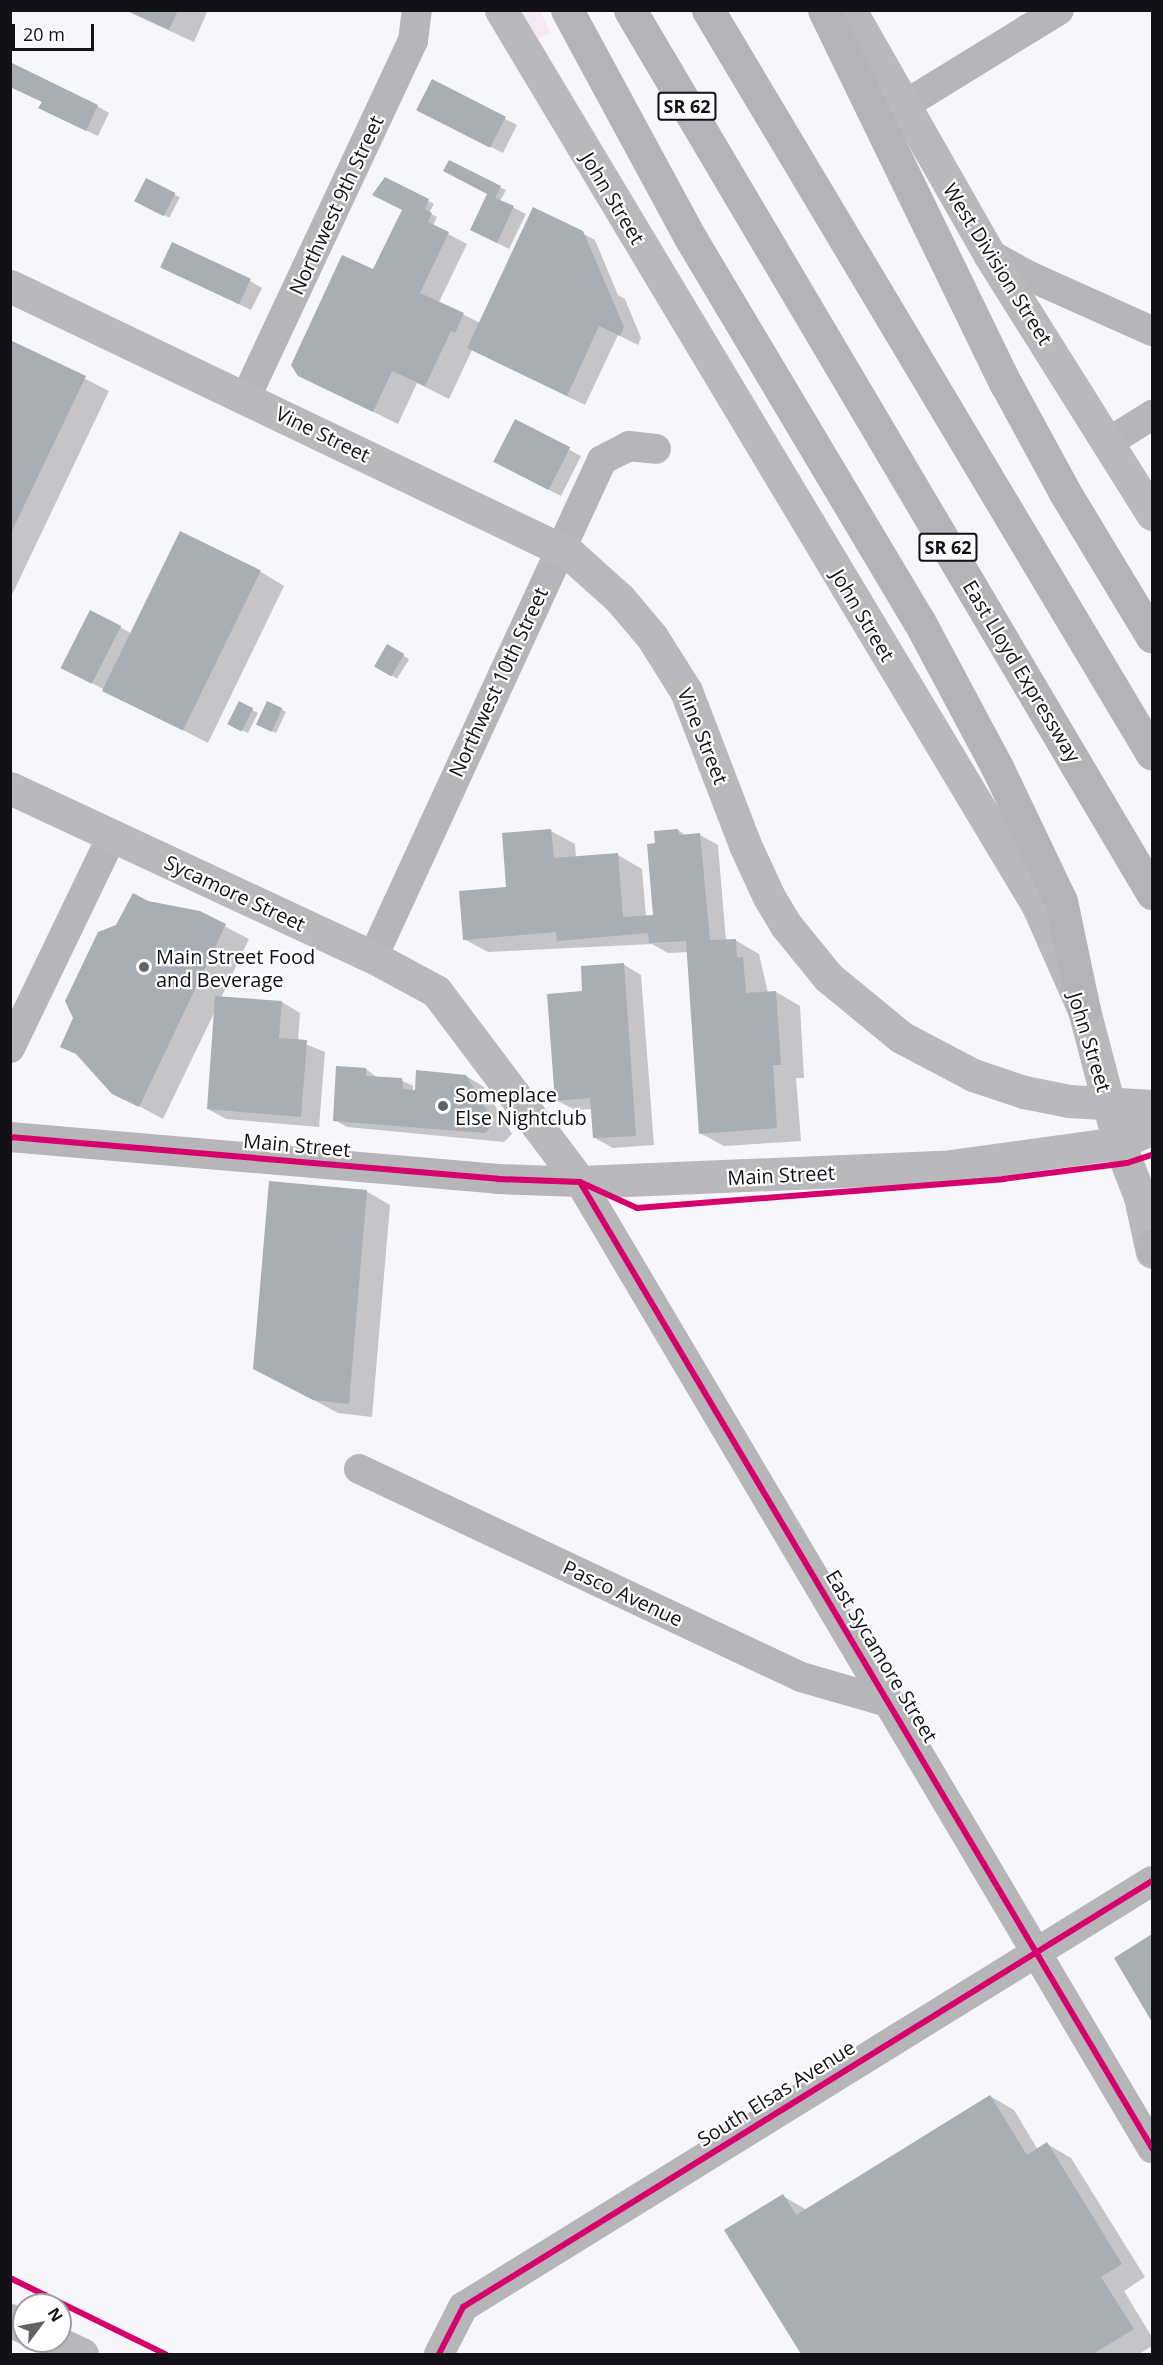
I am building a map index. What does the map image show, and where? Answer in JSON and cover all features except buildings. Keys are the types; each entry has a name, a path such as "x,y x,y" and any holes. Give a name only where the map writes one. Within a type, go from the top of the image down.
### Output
{"highway":[{"path":"567,10 686,229 919,621 997,767 1061,901 1084,1010"},
{"name":"East Lloyd Expressway","path":"630,10 1152,893"},
{"path":"708,10 1152,754"},
{"path":"824,10 1006,384 1064,491 1152,637"}],"main road":[{"name":"John Street","path":"501,10 1038,906 1084,1010 1119,1143 1140,1197 1152,1248"},
{"name":"West Division Street","path":"850,10 989,254 1109,442 1152,514"},
{"name":"Vine Street","path":"10,286 561,549 620,599 652,637 686,691 745,845 770,897 785,924 828,977 901,1037 973,1075 1024,1092 1068,1101 1108,1100 1152,1106"},
{"name":"Sycamore Street","path":"10,788 373,957 436,991 580,1182"},
{"name":"Main Street","path":"580,1182 943,1167 1119,1143 1152,1128"}],"street":[{"name":"Northwest 9th Street","path":"246,398 413,41 417,10"},
{"path":"903,106 1059,10"},
{"path":"989,254 1029,276 1152,331"},
{"path":"1109,442 1152,415"},
{"name":"Northwest 10th Street","path":"373,957 602,460 629,446 656,449"},
{"path":"10,1048 112,836"},
{"name":"Main Street","path":"10,1137 580,1182"},
{"name":"East Sycamore Street","path":"580,1182 891,1703 1152,2148"},
{"name":"Pasco Avenue","path":"359,1469 801,1677 891,1703"},
{"name":"South Elsas Avenue","path":"439,2355 463,2307 1152,1881"}],"shaded area":[{"path":"521,11 540,11 551,33 538,39"}],"cycle path":[{"path":"10,1137 498,1179 580,1182 637,1208 1003,1179 1127,1163 1152,1155"},
{"path":"580,1182 1152,2148"},
{"path":"439,2354 463,2307 1152,1881"},
{"path":"10,2278 165,2354"}],"place":[{"name":"Main Street Food and Beverage","path":"144,967"},
{"name":"Someplace Else Nightclub","path":"443,1106"}]}
